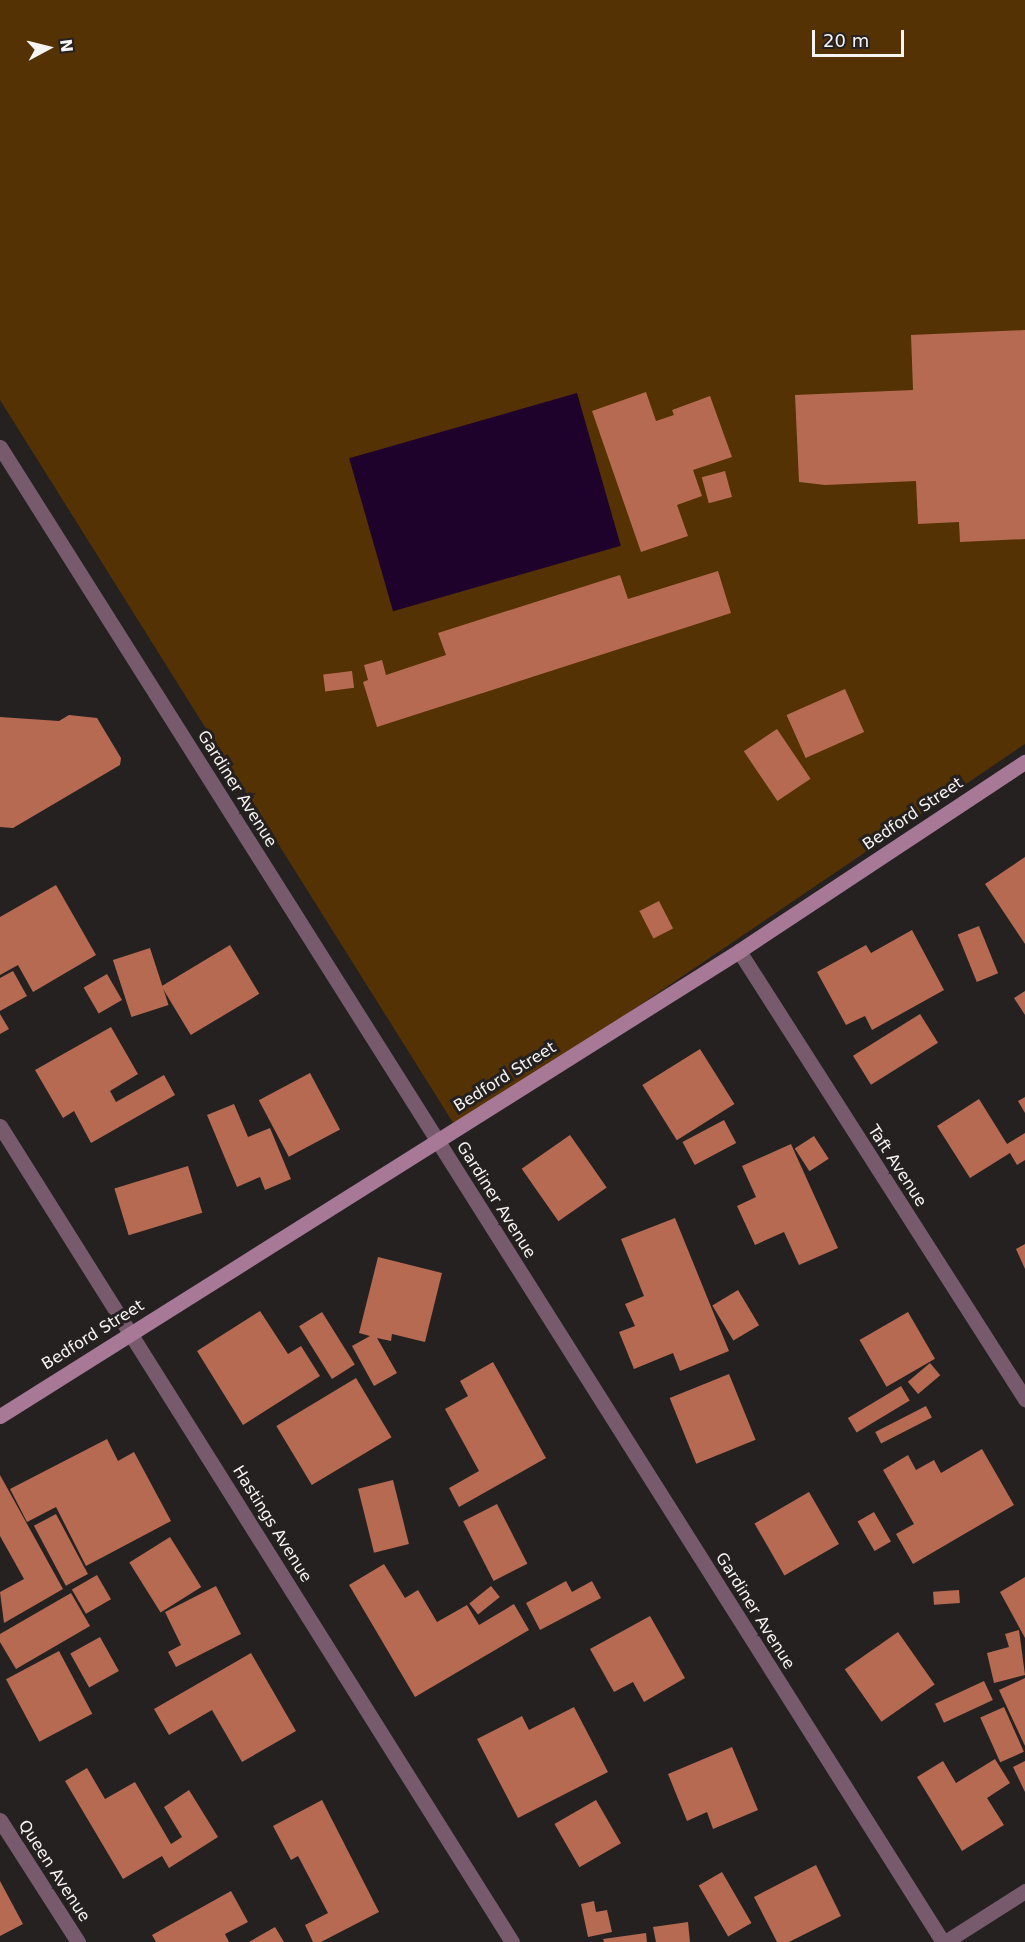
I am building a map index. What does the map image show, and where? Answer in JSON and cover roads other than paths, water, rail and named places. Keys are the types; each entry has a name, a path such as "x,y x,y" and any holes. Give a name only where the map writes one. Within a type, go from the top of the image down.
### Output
{"street":[{"name":"Gardiner Avenue","path":"0,447 944,1942"},
{"name":"Bedford Street","path":"0,1416 739,951 1025,762"},
{"name":"Taft Avenue","path":"739,951 1025,1399"},
{"name":"Hastings Avenue","path":"0,1126 512,1942"},
{"name":"Queen Avenue","path":"0,1820 78,1942"},
{"path":"944,1942 1025,1891"}]}
